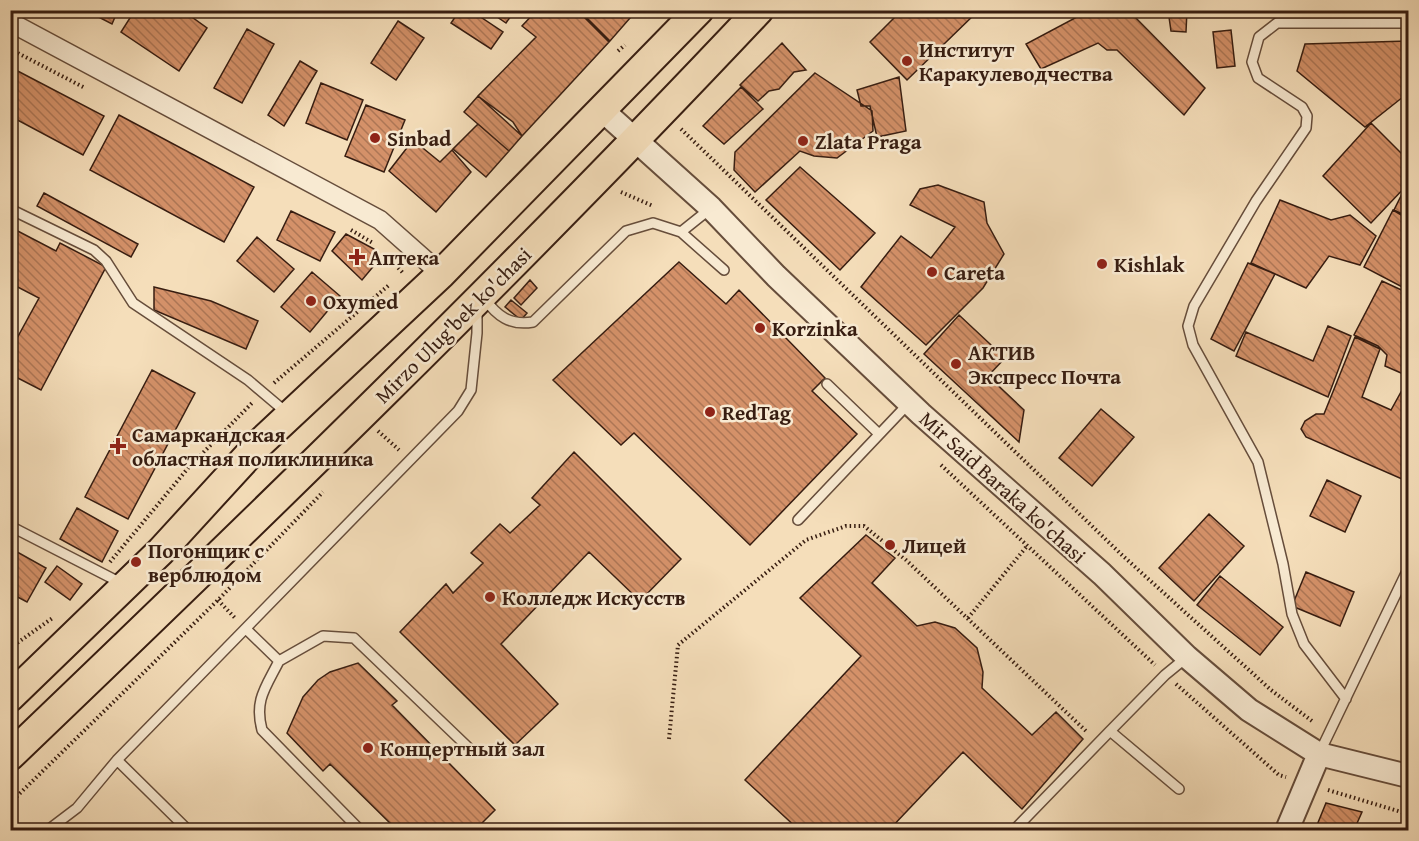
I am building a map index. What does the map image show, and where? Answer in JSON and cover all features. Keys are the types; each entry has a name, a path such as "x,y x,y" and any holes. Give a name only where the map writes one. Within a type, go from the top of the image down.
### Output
{"main road":[{"path":"10,696 112,580 161,551 258,444 289,415 431,266 601,109 699,10"},
{"name":"Mirzo Ulug'bek ko'chasi","path":"10,756 376,428 479,299 759,10"}],"street":[{"path":"10,22 363,210 380,220 431,266"},
{"name":"Mir Said Baraka ko'chasi","path":"601,109 711,208 776,276 909,403 1102,574 1187,657 1249,710 1319,754 1408,776"},
{"path":"1287,831 1319,754"}],"lane":[{"path":"1346,699 1304,644 1292,614 1283,564 1258,462 1193,345 1188,326 1194,306 1256,201 1306,128 1307,116 1302,107 1258,78 1252,62 1259,38 1277,23 1408,23"},
{"path":"681,232 711,208"},
{"path":"10,209 94,250 106,261 133,303 262,392 289,415"},
{"path":"479,299 496,315 513,323 533,322 626,231 653,223 681,232 724,270"},
{"path":"48,831 77,808 117,760 458,411 471,390 479,299"},
{"path":"827,384 879,434"},
{"path":"798,520 909,403"},
{"path":"10,526 112,580"},
{"path":"1319,754 1408,569"},
{"path":"246,629 279,661"},
{"path":"360,831 262,730 257,713 258,703 279,661 323,636 354,638 473,752"},
{"path":"1014,831 1165,675 1187,657"},
{"path":"1110,731 1179,789"},
{"path":"117,760 188,831"}],"path":[{"path":"618,51 625,45"},
{"path":"681,129 1123,556 1271,690 1329,734"},
{"path":"112,580 189,467 262,392 431,266"},
{"path":"376,428 410,461"},
{"path":"10,802 218,600 324,491"},
{"path":"669,739 678,645 806,540 855,525 871,529 1099,743"},
{"path":"968,618 1027,546"},
{"path":"218,600 246,629"},
{"path":"10,648 56,616"}],"building":[{"path":"85,10 118,10 112,24"},
{"path":"135,10 182,10 207,28 179,71 121,32"},
{"path":"460,10 470,10 503,32 491,49 451,23"},
{"path":"487,10 515,10 506,23"},
{"path":"537,10 577,10 609,42 522,136 513,122 478,96 536,37 522,26"},
{"path":"579,10 637,10 610,41"},
{"name":"Институт Каракулеводчества","path":"902,10 979,10 907,80 870,42"},
{"path":"1090,10 1128,10 1205,88 1184,115 1117,50 1107,50 1098,43 1041,69 1026,44"},
{"path":"1174,10 1187,10 1186,32 1171,31 1169,17 1174,17"},
{"path":"398,21 424,38 396,80 371,63"},
{"path":"247,29 274,44 242,103 214,88"},
{"path":"1231,30 1235,66 1217,68 1213,32"},
{"path":"1408,41 1408,93 1365,127 1297,71 1305,44"},
{"path":"782,43 806,70 794,72 779,89 769,91 758,101 740,85"},
{"path":"300,61 317,71 284,126 268,115"},
{"path":"10,67 104,116 83,155 10,116"},
{"name":"Zlata Praga","path":"815,73 872,111 873,131 837,158 814,156 800,151 755,192 734,170 735,152"},
{"path":"899,77 906,131 877,137 870,106 861,106 857,90"},
{"path":"321,83 363,100 347,140 306,123"},
{"path":"741,87 763,109 724,144 703,126"},
{"path":"478,96 522,136 509,151 464,112"},
{"name":"Sinbad","path":"366,105 405,120 384,172 345,156"},
{"path":"119,115 254,187 224,242 90,170"},
{"path":"1371,123 1408,160 1408,184 1371,223 1323,176"},
{"path":"478,124 509,151 486,177 453,149"},
{"path":"413,140 440,162 452,150 471,172 436,212 389,171"},
{"path":"800,167 875,233 840,270 766,200"},
{"name":"Careta","path":"938,185 984,202 987,223 1004,254 983,288 926,345 861,287 901,236 931,258 955,227 910,205 920,189"},
{"path":"1403,192 1408,194 1408,217 1394,210"},
{"path":"44,193 138,244 131,257 37,206"},
{"path":"1280,200 1331,220 1350,215 1376,236 1360,265 1329,256 1306,288 1251,263"},
{"path":"1393,210 1408,219 1408,290 1364,267"},
{"path":"291,211 335,232 320,261 277,240"},
{"path":"10,227 56,251 60,243 106,267 41,390 10,374 10,351 39,298 10,283"},
{"name":"Аптека","path":"346,234 374,249 377,262 362,280 332,251"},
{"path":"257,237 294,269 274,292 237,261"},
{"name":"RedTag","path":"679,262 726,304 739,290 825,378 812,391 857,434 750,545 634,433 621,445 553,380"},
{"path":"1248,263 1275,274 1234,351 1211,339"},
{"name":"Oxymed","path":"312,272 340,296 310,332 281,307"},
{"path":"530,280 537,288 521,305 514,298"},
{"path":"1382,281 1408,293 1408,376 1385,366 1387,355 1378,346 1354,335"},
{"path":"154,287 211,301 258,321 246,349 154,310"},
{"path":"511,300 527,313 521,320 505,307"},
{"path":"959,315 1005,358 988,376 1024,410 1019,442 924,354"},
{"path":"1328,326 1351,336 1328,397 1236,356 1246,332 1313,361"},
{"path":"1355,337 1380,349 1362,397 1391,410 1401,392 1408,395 1408,465 1402,479 1306,437 1301,429 1305,421 1316,414 1324,414"},
{"path":"152,370 195,393 128,519 85,497"},
{"path":"1101,409 1134,437 1092,486 1059,458"},
{"name":"Колледж Искусств","path":"574,452 681,559 640,601 589,552 501,644 558,704 515,745 400,632 446,584 453,593 483,563 471,553 500,524 510,533 540,505 532,498"},
{"path":"1327,480 1361,496 1345,532 1310,516"},
{"path":"77,508 118,531 102,562 60,539"},
{"path":"1209,514 1244,546 1194,601 1159,568"},
{"path":"866,535 895,558 872,583 917,626 935,622 955,628 977,648 983,672 982,688 1032,735 1056,712 1083,739 1022,809 963,752 889,830 799,830 745,780 861,656 800,598"},
{"path":"10,548 46,568 27,602 10,593"},
{"path":"57,566 82,584 70,600 45,582"},
{"path":"1306,572 1354,592 1340,626 1292,606"},
{"path":"1220,576 1283,627 1260,655 1197,605"},
{"name":"Концертный зал","path":"358,663 397,701 392,705 495,810 475,830 397,830 330,764 323,771 287,733 303,697 318,680 330,672"},
{"path":"1326,803 1362,812 1354,830 1315,830"}],"place":[{"name":"Институт Каракулеводчества","path":"907,61"},
{"name":"Sinbad","path":"375,138"},
{"name":"Zlata Praga","path":"803,141"},
{"name":"Аптека","path":"357,257"},
{"name":"Kishlak","path":"1102,264"},
{"name":"Careta","path":"932,272"},
{"name":"Oxymed","path":"311,301"},
{"name":"Korzinka","path":"760,328"},
{"name":"АКТИВ Экспресс Почта","path":"956,364"},
{"name":"RedTag","path":"710,412"},
{"name":"Самаркандская областная поликлиника","path":"118,446"},
{"name":"Лицей","path":"890,545"},
{"name":"Погонщик с верблюдом","path":"136,562"},
{"name":"Колледж Искусств","path":"490,597"},
{"name":"Концертный зал","path":"368,748"}]}
